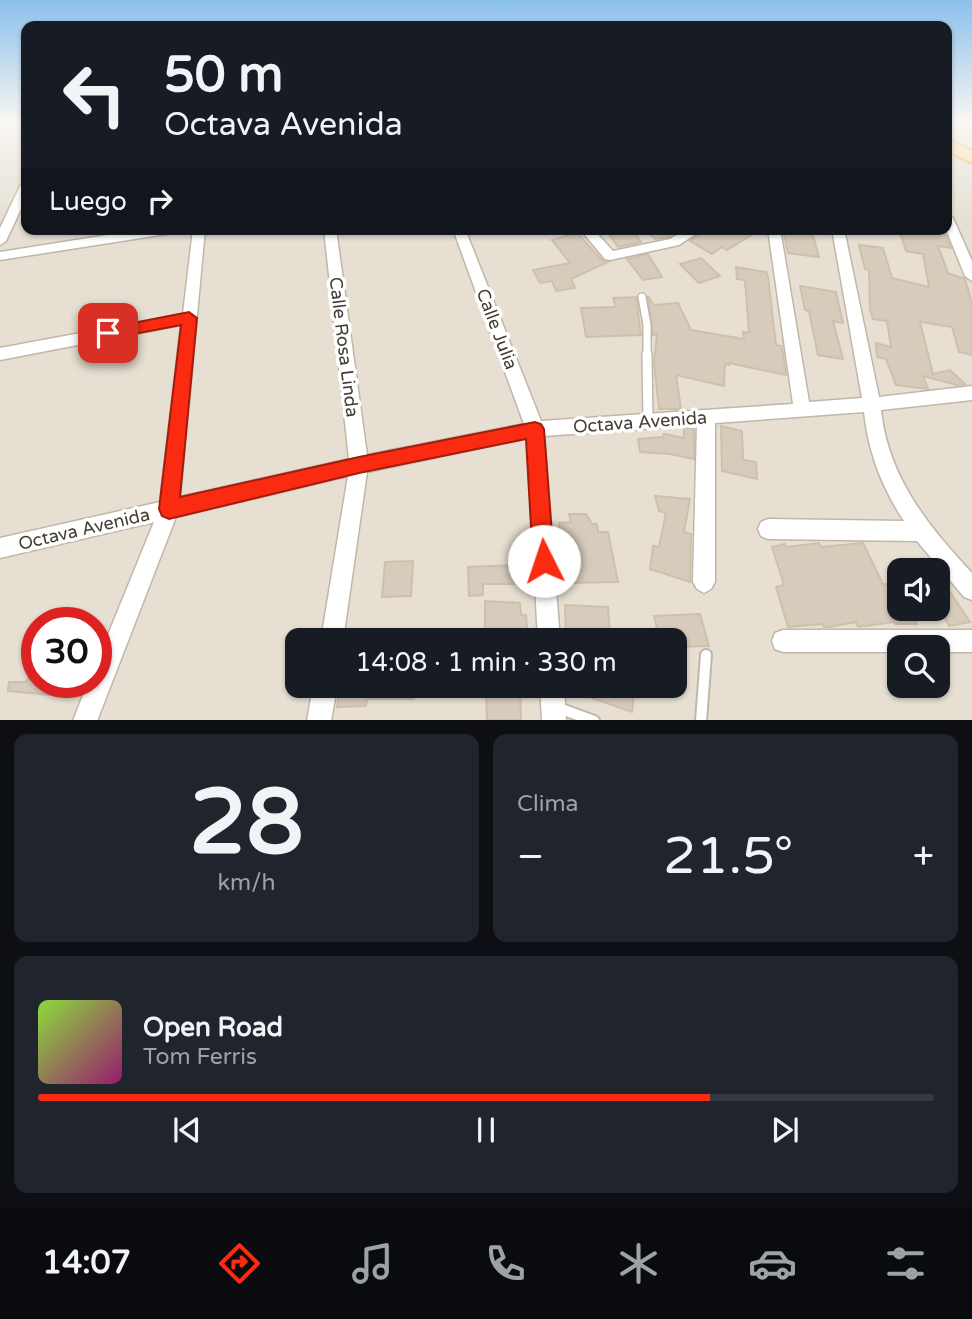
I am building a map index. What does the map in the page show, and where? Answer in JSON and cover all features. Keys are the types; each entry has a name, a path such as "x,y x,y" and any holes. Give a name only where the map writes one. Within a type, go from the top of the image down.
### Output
{"street":[{"path":"0,241 21,197"},
{"path":"952,230 972,276"},
{"path":"0,256 99,235"},
{"path":"85,720 169,509 198,235"},
{"name":"Calle Rosa Linda","path":"331,235 359,465 334,628"},
{"name":"Calle Julia","path":"461,235 535,429 548,628"},
{"path":"591,235 610,257 674,242 686,235"},
{"path":"775,235 802,410"},
{"path":"839,235 872,404 872,430 889,478 923,531 972,589"},
{"path":"0,354 189,318"},
{"name":"Octava Avenida","path":"0,548 359,465 535,429 802,410 972,393"},
{"path":"704,582 706,416"},
{"path":"768,530 923,531"},
{"path":"783,640 972,641"},
{"path":"320,720 323,698"}],"lane":[{"path":"642,297 647,325 648,421"},
{"path":"701,720 706,655"},
{"path":"553,704 594,720"}],"shaded area":[{"path":"0,155 21,155 21,235 952,235 952,155 972,155 972,720 0,720"}],"building":[{"path":"579,235 603,261 608,262 571,279 575,288 556,291 552,281 540,283 533,270 570,263 552,240"},
{"path":"609,235 636,235 641,242 618,247"},
{"path":"651,235 672,235 669,237 655,239"},
{"path":"698,235 751,235 727,250 722,247 712,254 690,241"},
{"path":"784,235 813,235 819,257 788,253"},
{"path":"901,235 945,235 951,248 938,246 948,273 965,279 972,304 972,355 959,352 952,327 920,322 933,374 950,370 965,384 957,385 923,376 928,389 896,385 886,359 877,357 876,343 891,347 887,321 873,319 870,310 869,270 865,269 859,245 883,248 892,278 929,287 923,254 906,251"},
{"path":"648,254 662,277 643,280 627,259"},
{"path":"701,258 720,276 699,283 680,264"},
{"path":"736,267 766,272 776,345 782,346 786,375 729,363 725,364 724,386 676,375 681,409 659,409 654,363 657,334 653,335 648,296 654,305 678,303 691,330 744,339 743,332 749,333 745,280 737,279"},
{"path":"800,286 836,292 843,323 833,321 843,359 818,355 809,311 805,310"},
{"path":"636,297 641,335 586,337 581,308 616,307 613,298"},
{"path":"721,426 742,431 743,460 756,462 757,479 722,471"},
{"path":"684,429 694,429 694,459 640,452 638,439 663,437 664,434 684,438"},
{"path":"655,496 690,499 684,532 691,534 690,582 650,569 653,546 659,547 666,513 659,511"},
{"path":"569,514 586,514 592,524 597,524 598,532 608,532 618,582 567,583 559,523 571,522"},
{"path":"819,543 821,547 863,543 883,584 887,584 887,621 915,621 917,624 894,622 858,627 856,622 830,627 824,627 822,624 788,627 776,587 784,585 772,547 785,544 786,547"},
{"path":"413,561 411,596 382,597 385,562"},
{"path":"517,565 518,584 483,584 483,595 469,596 468,567"},
{"path":"950,592 970,622 949,626 946,621 950,621"},
{"path":"485,601 520,603 521,615 526,615 527,628 485,628"},
{"path":"565,605 608,607 610,628 566,628"},
{"path":"700,614 709,646 687,647 687,628 657,628 654,616"},
{"path":"9,682 21,682 21,692 8,691"},
{"path":"338,698 414,698 367,699 366,706 337,707"},
{"path":"486,698 520,698 521,720 487,720"},
{"path":"592,698 634,698 632,712"}],"route":[{"path":"108,333 189,318 169,509 359,465 535,429 544,561"}]}
